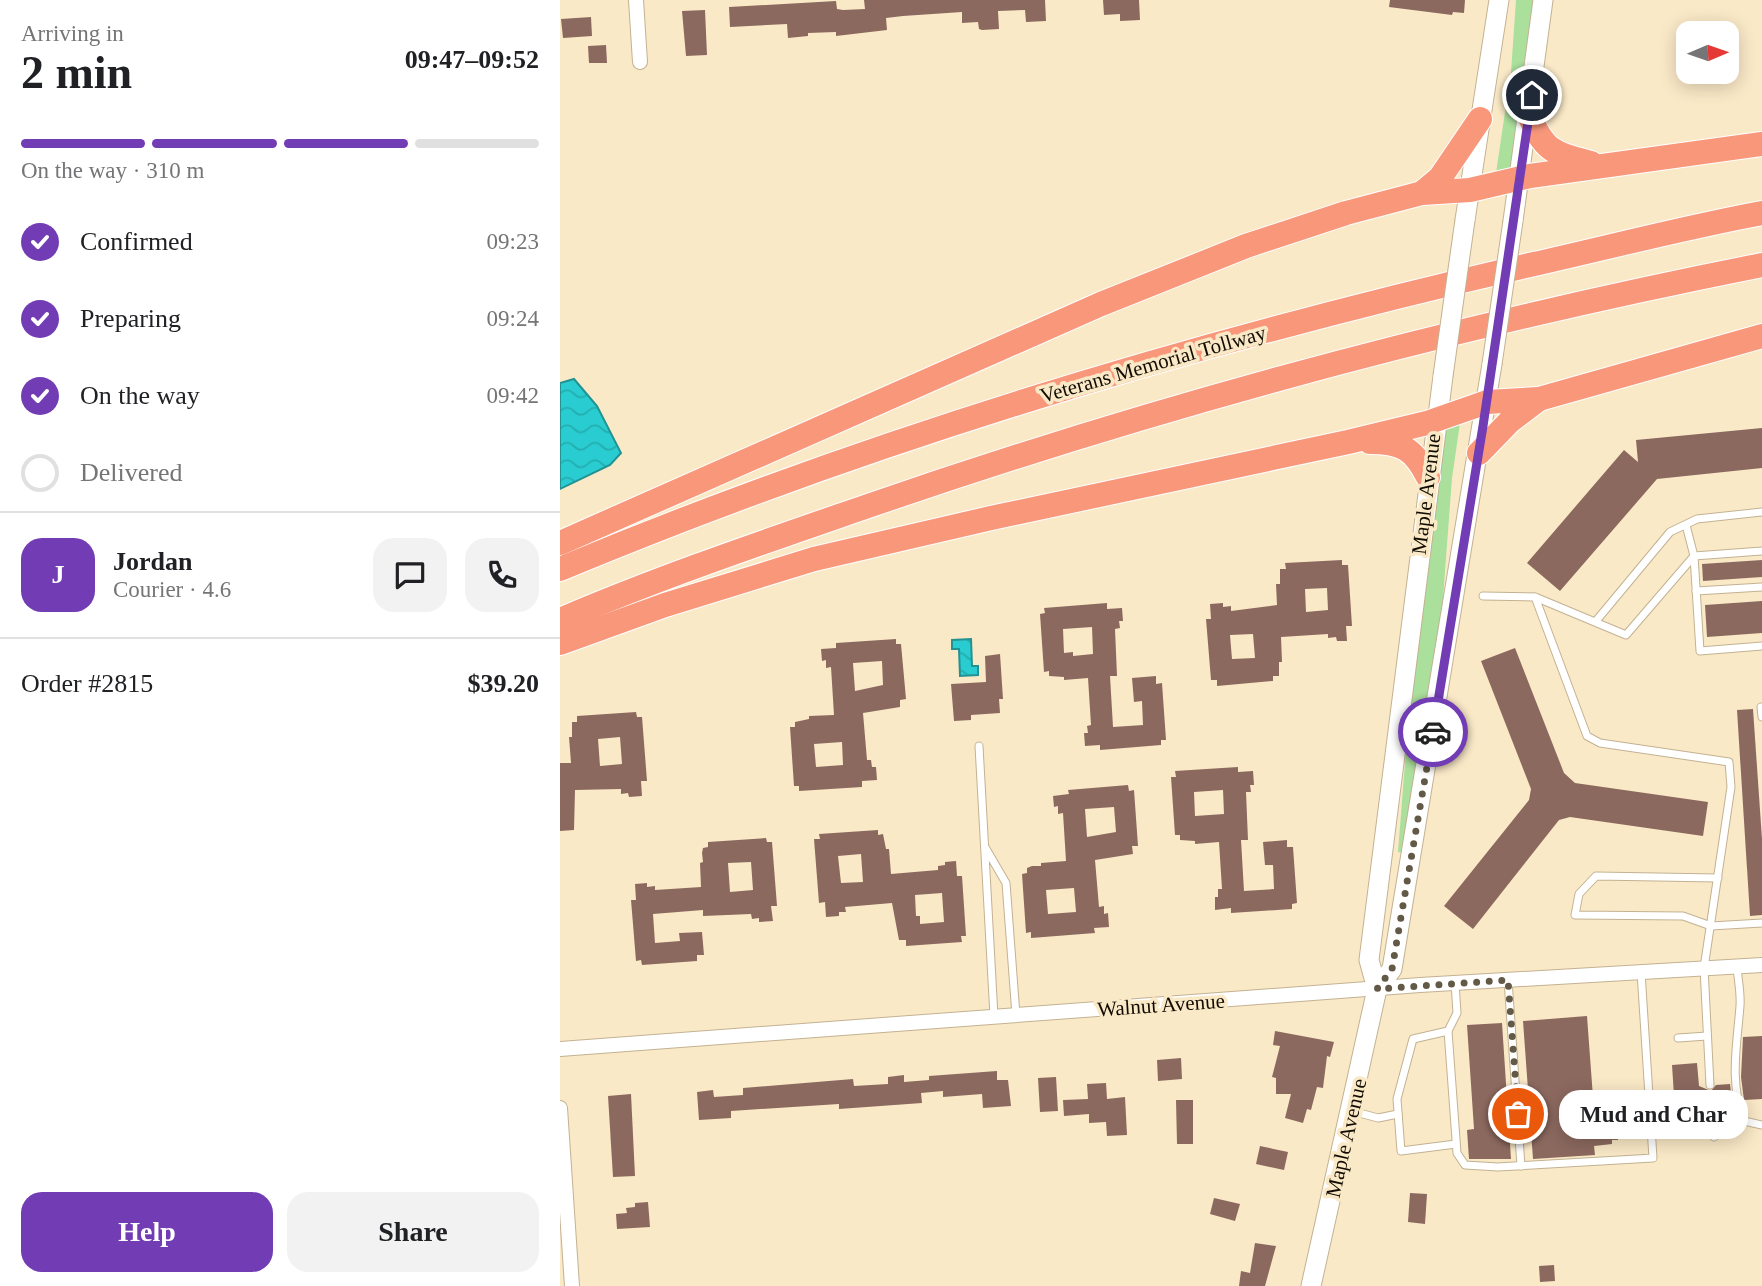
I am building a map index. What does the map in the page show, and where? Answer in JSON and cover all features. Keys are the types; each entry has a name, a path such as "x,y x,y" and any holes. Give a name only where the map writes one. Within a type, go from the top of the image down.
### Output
{"highway":[{"path":"1529,115 1548,150 1602,165"},
{"path":"1422,193 1440,178 1480,119"},
{"path":"560,544 1101,304 1246,246 1346,213 1422,193 1470,190 1602,165 1762,144"},
{"name":"Veterans Memorial Tollway","path":"560,569 682,520 1090,380 1397,296 1762,213"},
{"path":"560,620 736,551 999,460 1214,396 1590,299 1762,265"},
{"path":"560,643 665,606 814,559 991,517 1348,442 1436,419 1487,402 1539,398 1762,337"},
{"path":"1479,453 1497,439 1510,421 1539,398"},
{"path":"1348,442 1394,442 1407,447 1414,453 1428,477"}],"main road":[{"name":"Maple Avenue","path":"1377,989 1369,960 1428,477 1499,0"},
{"name":"Maple Avenue","path":"1311,1286 1377,989 1392,969 1487,402 1544,0"}],"street":[{"path":"636,0 640,62"},
{"name":"Walnut Avenue","path":"560,1049 1455,983 1762,965"},
{"path":"560,1108 572,1286"}],"lane":[{"path":"1596,621 1670,533 1698,519 1762,512"},
{"path":"1686,524 1694,556 1700,651 1762,646"},
{"path":"1483,596 1535,597 1626,635 1694,556 1762,551"},
{"path":"1696,591 1762,587"},
{"path":"1535,597 1587,736 1600,743 1729,762 1731,787 1703,968 1710,1085"},
{"path":"1761,707 1762,717"},
{"path":"979,746 994,1017"},
{"path":"983,845 1006,883 1016,1016"},
{"path":"1718,878 1596,876 1579,894 1575,915 1683,916 1710,926 1762,923"},
{"path":"1737,966 1740,1006 1735,1046 1737,1102 1744,1121 1762,1125"},
{"path":"1455,983 1457,1013 1448,1031 1457,1153 1465,1165 1521,1166 1653,1158 1641,971"},
{"path":"1508,980 1521,1166"},
{"path":"1448,1031 1413,1038 1397,1099 1398,1114 1401,1151 1456,1144"},
{"path":"1678,1038 1707,1036"},
{"path":"1352,1111 1378,1118 1398,1114"},
{"path":"1712,1111 1714,1137"}],"green space":[{"path":"1516,0 1535,0 1513,164 1510,170 1496,173 1511,72"},
{"path":"1460,423 1452,478 1441,625 1404,853 1398,852 1410,699 1444,424"}],"water":[{"path":"574,379 597,406 621,453 610,465 560,489 560,383"},
{"path":"971,639 972,666 978,666 978,675 960,676 959,649 952,649 952,640"}],"building":[{"path":"864,0 1045,0 1046,21 1026,22 1025,10 998,11 999,29 982,30 979,29 978,22 962,23 962,12 886,18 887,30 836,36 836,32 808,33 808,36 788,38 787,24 730,27 729,7 836,1 837,9 865,9"},
{"path":"1103,0 1139,0 1140,20 1120,21 1120,14 1104,15"},
{"path":"1390,0 1465,0 1464,13 1453,12 1452,15 1389,7"},
{"path":"705,10 707,55 686,56 682,11"},
{"path":"591,17 592,36 563,38 561,19"},
{"path":"606,45 607,63 589,63 588,46"},
{"path":"1762,428 1762,468 1657,479 1560,591 1527,563 1624,450 1638,462 1636,440"},
{"path":"1342,560 1342,565 1348,565 1352,626 1346,626 1347,641 1337,641 1336,637 1328,638 1328,634 1281,637 1282,662 1279,662 1279,676 1273,676 1273,681 1217,686 1217,680 1211,680 1206,619 1211,619 1210,604 1223,603 1223,607 1231,606 1231,611 1277,605 1276,584 1280,584 1280,569 1286,569 1285,563","holes":["1327,588 1328,610 1306,612 1305,589","1253,634 1255,658 1232,659 1230,635"]},
{"path":"1762,560 1762,577 1703,581 1702,564"},
{"path":"1762,601 1762,633 1707,637 1705,605"},
{"path":"1107,603 1107,609 1122,608 1123,621 1119,621 1120,628 1115,629 1117,676 1110,676 1113,727 1143,725 1142,701 1134,702 1132,678 1156,676 1156,684 1162,683 1166,740 1161,740 1161,745 1100,750 1100,745 1085,746 1084,733 1088,733 1087,726 1091,725 1088,678 1064,680 1064,677 1049,676 1049,671 1044,672 1040,614 1045,613 1044,608","holes":["1092,627 1093,654 1073,656 1073,652 1064,653 1063,629"]},
{"path":"896,639 896,644 901,644 906,699 900,700 900,707 863,713 867,760 871,760 872,767 876,767 877,780 862,781 862,787 799,791 799,786 794,786 790,727 795,727 795,722 809,719 809,716 834,715 831,667 826,668 826,660 822,661 821,649 836,648 836,643","holes":["882,661 883,685 855,691 853,663","842,742 843,765 816,767 814,744"]},
{"path":"1515,648 1564,773 1575,783 1708,802 1703,836 1570,817 1559,820 1473,929 1444,906 1529,800 1531,789 1481,661"},
{"path":"1000,654 1003,699 999,699 1000,713 971,715 971,720 954,721 951,684 986,682 985,656"},
{"path":"1753,709 1762,839 1762,915 1750,916 1737,710"},
{"path":"636,712 637,717 642,717 647,781 641,781 642,796 629,797 628,793 621,794 621,789 575,790 574,830 560,831 560,763 571,763 569,737 572,737 572,722 577,722 577,716","holes":["620,737 622,764 600,766 598,739"]},
{"path":"1238,767 1238,772 1253,771 1254,785 1250,785 1251,792 1246,792 1248,840 1241,840 1244,891 1274,889 1273,865 1265,865 1263,842 1287,840 1287,847 1293,847 1297,903 1292,904 1292,909 1231,913 1231,908 1215,910 1215,897 1218,897 1218,889 1222,889 1219,842 1195,844 1195,841 1180,840 1180,835 1175,835 1171,777 1176,777 1175,771","holes":["1223,790 1224,814 1195,816 1194,792"]},
{"path":"1128,785 1129,791 1134,790 1138,846 1132,846 1133,854 1095,860 1099,907 1104,906 1104,914 1108,913 1109,927 1094,928 1095,933 1031,938 1031,932 1026,933 1022,874 1027,873 1027,868 1041,866 1041,863 1066,861 1063,813 1058,814 1058,806 1054,807 1053,796 1069,794 1068,790","holes":["1114,807 1116,832 1087,837 1085,809","1074,888 1076,912 1048,914 1046,890"]},
{"path":"878,830 878,835 883,834 886,849 889,849 891,874 938,870 938,866 945,865 945,862 956,861 957,876 962,876 966,936 961,936 962,942 906,946 906,940 899,940 892,903 845,907 846,912 839,912 839,916 826,917 825,902 819,903 814,839 820,839 819,834","holes":["861,854 863,882 841,883 838,856","942,893 944,922 920,924 920,916 916,916 915,895"]},
{"path":"766,838 767,842 772,842 777,906 771,906 773,921 759,922 759,918 752,919 751,914 703,916 703,910 653,914 655,943 680,941 679,933 702,932 704,955 697,955 697,961 642,965 641,960 636,961 631,900 636,900 635,884 647,883 647,887 655,886 655,890 701,887 700,863 703,862 703,848 708,847 708,842","holes":["751,862 753,890 730,892 728,863"]},
{"path":"1587,1016 1594,1111 1610,1110 1611,1124 1617,1124 1618,1140 1612,1140 1612,1144 1594,1146 1595,1155 1533,1159 1523,1021"},
{"path":"1502,1023 1511,1159 1469,1159 1467,1130 1474,1129 1467,1025"},
{"path":"1275,1031 1334,1042 1330,1057 1327,1056 1323,1088 1317,1087 1311,1110 1307,1109 1303,1123 1285,1118 1291,1094 1276,1094 1276,1078 1272,1077 1280,1046 1273,1045"},
{"path":"1762,1036 1762,1099 1744,1100 1741,1077 1743,1037"},
{"path":"1181,1058 1182,1079 1158,1081 1157,1060"},
{"path":"1697,1063 1699,1086 1711,1091 1716,1085 1730,1084 1732,1101 1727,1101 1727,1110 1718,1110 1712,1105 1701,1111 1702,1129 1680,1130 1679,1111 1675,1111 1672,1065"},
{"path":"997,1071 997,1080 1008,1080 1011,1106 983,1108 982,1094 943,1097 943,1091 921,1093 922,1103 839,1109 839,1104 731,1111 731,1118 699,1120 697,1092 713,1090 714,1097 743,1095 743,1088 853,1079 854,1086 888,1084 888,1077 904,1075 904,1082 929,1080 929,1076"},
{"path":"1056,1077 1058,1111 1040,1112 1038,1078"},
{"path":"1106,1083 1107,1099 1125,1097 1127,1135 1107,1136 1106,1122 1089,1123 1089,1114 1064,1116 1063,1100 1088,1099 1087,1084"},
{"path":"631,1094 635,1176 613,1177 608,1096"},
{"path":"1176,1100 1193,1100 1193,1144 1177,1144"},
{"path":"1260,1146 1288,1152 1284,1170 1256,1164"},
{"path":"1410,1193 1427,1194 1425,1224 1408,1222"},
{"path":"1214,1198 1240,1204 1235,1221 1210,1214"},
{"path":"648,1202 650,1227 617,1229 616,1214 627,1213 626,1208 635,1207 635,1203"},
{"path":"1255,1243 1276,1246 1265,1286 1239,1286 1241,1271 1250,1273"},
{"path":"1554,1265 1555,1281 1540,1282 1539,1266"}],"way so far":[{"path":"1433,732 1392,969 1377,989 1508,980 1518,1114"}],"place":[{"name":"Mud and Char","path":"1518,1114"}],"route":[{"path":"1433,732 1483,426 1532,95"}]}
